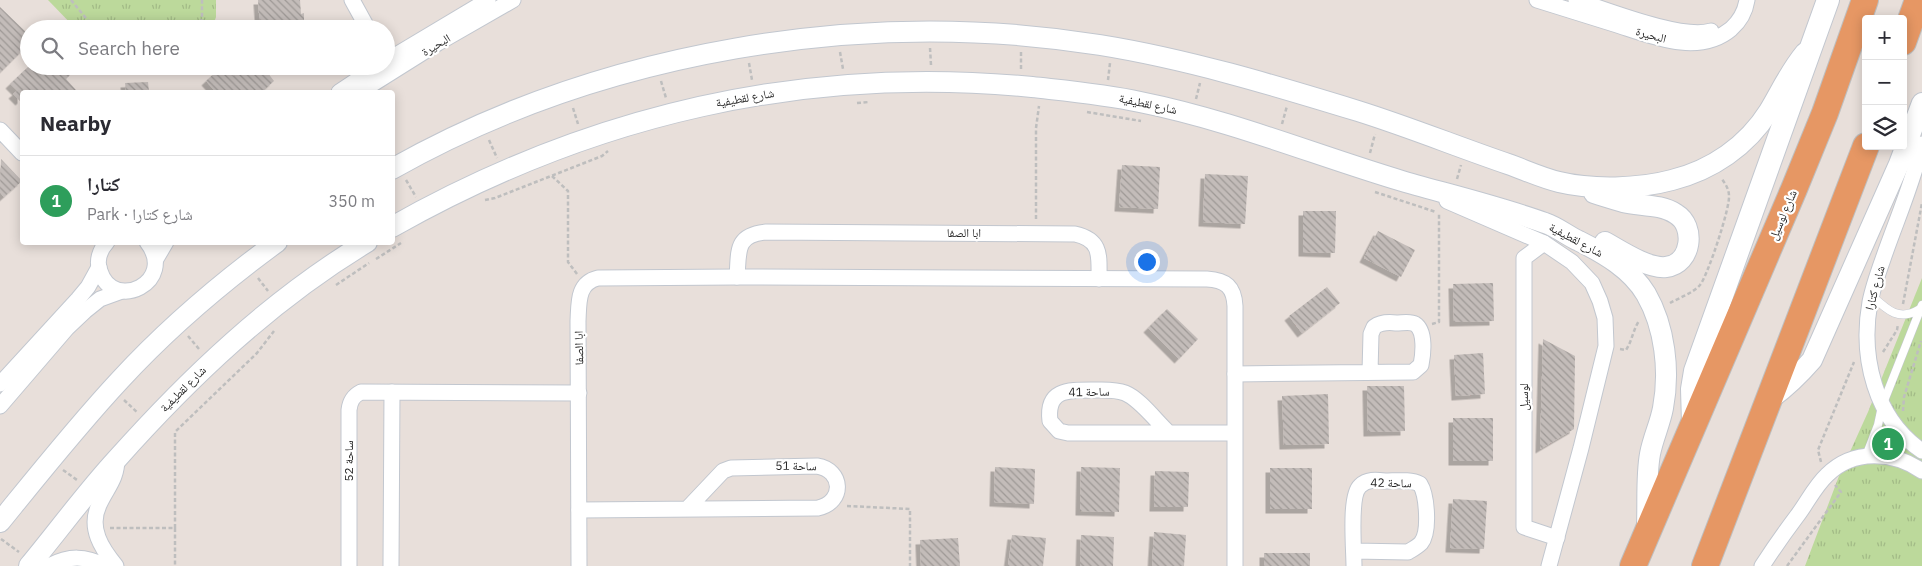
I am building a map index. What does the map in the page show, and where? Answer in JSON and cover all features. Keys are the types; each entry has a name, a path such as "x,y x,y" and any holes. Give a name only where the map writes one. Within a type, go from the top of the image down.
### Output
{"highway":[{"name":"شارع لوسيل","path":"1633,566 1794,189 1825,112 1866,0"},
{"path":"1907,31 1918,0"},
{"path":"1705,566 1864,150"}],"main road":[{"name":"شارع لوسيل","path":"1693,427 1692,389 1695,371 1828,0"}],"street":[{"path":"352,0 363,20"},
{"name":"البحيرة","path":"395,58 488,0"},
{"name":"البحيرة","path":"395,59 513,0"},
{"name":"البحيرة","path":"1537,0 1651,36 1691,43 1710,40 1729,30 1743,16 1746,0"},
{"name":"البحيرة","path":"1576,0 1654,24 1697,33 1719,27 1731,18 1746,0"},
{"path":"395,168 452,138 513,112 568,92 656,65 746,47 837,36 928,32 1022,35 1112,47 1204,66 1378,118 1559,182 1623,202 1666,209 1676,213 1683,219 1688,228 1687,248 1683,257 1676,264 1666,267 1656,266 1627,254 1602,240 1571,229 1547,234"},
{"path":"1559,182 1626,187 1651,184 1694,173 1726,157 1753,132 1768,112 1795,65 1812,47"},
{"name":"البحيرة","path":"342,90 368,75"},
{"name":"البحيرة","path":"362,90 376,75"},
{"name":"شارع لقطيفية","path":"395,225 503,170 582,139 670,113 754,95 846,85 932,82 1021,86 1106,95 1192,114 1278,140 1397,180 1453,196 1547,234 1595,249 1635,279 1644,292 1656,319 1664,350 1665,387 1662,414 1650,454 1646,532"},
{"path":"1767,401 1791,384 1812,360 1921,110"},
{"path":"0,130 20,151"},
{"name":"شارع كتارا","path":"1922,144 1871,295 1867,328 1873,382 1882,406 1896,428 1922,451"},
{"path":"1397,180 1547,234 1592,283 1600,301 1605,318 1606,346 1549,566"},
{"name":"ابا الصفا","path":"736,277 742,243 753,233 1036,233 1086,236 1094,243 1099,255 1099,279"},
{"name":"لوسيل","path":"1547,234 1524,258 1524,527 1557,538"},
{"path":"149,245 156,259"},
{"path":"100,252 106,283 116,290 135,290 147,284 154,273 156,259 164,245"},
{"path":"0,522 112,388 177,324 273,245"},
{"name":"شارع لقطيفية","path":"37,565 91,490 117,458 211,361 242,332 279,303 363,245"},
{"path":"0,406 88,287 100,252"},
{"path":"585,285 591,280 598,278 736,277 1207,279 1226,283 1234,295 1235,566"},
{"name":"ابا الصفا","path":"579,566 579,296 585,285"},
{"path":"0,384 54,334 100,299 122,291"},
{"path":"1235,374 1413,372 1421,365 1422,335 1420,329 1410,323 1385,322 1374,327 1371,334 1370,372"},
{"name":"ساحة 41","path":"1168,432 1133,398 1112,390 1067,391 1054,398 1050,406 1050,421 1059,431 1068,433 1234,433"},
{"name":"ساحة 52","path":"349,566 349,410 350,402 355,395 361,392 579,394"},
{"path":"391,566 392,392"},
{"path":"1762,566 1828,475 1844,463 1866,456 1882,455 1898,458 1922,470"},
{"path":"116,566 98,542 96,528 98,505 114,479 117,458"},
{"name":"ساحة 51","path":"688,508 723,472 740,466 823,467 833,474 836,482 837,493 829,505"},
{"name":"ساحة 42","path":"1373,480 1408,481 1420,484 1426,496 1426,528 1425,537 1421,543 1408,552 1354,559 1354,502 1356,491 1360,485 1373,480"},
{"path":"579,510 818,508 829,505"},
{"path":"37,565 76,557 93,560 106,566"}],"lane":[{"path":"1871,295 1888,310 1900,315 1907,315 1921,307"},
{"path":"1866,456 1878,426 1882,406 1921,307"}],"path":[{"path":"71,0 88,20"},
{"path":"202,0 202,20"},
{"path":"928,32 932,82"},
{"path":"1021,86 1022,35"},
{"path":"837,36 846,85"},
{"path":"746,47 754,95"},
{"path":"1106,95 1112,47"},
{"path":"656,65 670,113"},
{"path":"1192,114 1204,66"},
{"path":"568,92 582,139"},
{"path":"1278,140 1291,92"},
{"path":"1036,233 1036,128 1039,106"},
{"path":"1367,170 1378,118"},
{"path":"483,125 503,170"},
{"path":"1453,196 1465,149"},
{"path":"395,168 424,209"},
{"path":"552,176 568,191 568,262 585,285"},
{"path":"1787,566 1841,492 1822,467 1818,450 1855,361 1882,352 1897,330 1922,203"},
{"path":"1420,329 1439,322 1439,213"},
{"path":"247,265 279,303"},
{"path":"177,324 211,361"},
{"path":"1905,416 1902,410 1904,397 1922,338"},
{"path":"112,388 150,424"},
{"path":"50,460 91,490"},
{"path":"829,505 910,509 910,566"},
{"path":"175,528 175,566"},
{"path":"0,538 37,565"}],"green space":[{"path":"48,0 216,0 215,20 67,20"},
{"path":"1922,278 1922,566 1805,566 1839,476 1868,412"}],"building":[{"path":"258,0 300,0 301,14 304,13 304,20 259,20"},
{"path":"0,7 20,26 20,53 0,73"},
{"path":"20,75 70,75 66,79 76,90 20,90 20,101 13,94 17,91 10,84"},
{"path":"213,75 269,75 274,81 264,90 214,90 206,81"},
{"path":"148,82 149,90 126,90 125,83"},
{"path":"1,159 20,179 20,183 4,197 0,192"},
{"path":"1122,165 1160,167 1158,209 1119,207"},
{"path":"1205,174 1248,176 1245,224 1203,222"},
{"path":"1303,211 1336,211 1335,253 1303,252"},
{"path":"1378,231 1415,250 1401,277 1364,258"},
{"path":"1493,283 1494,321 1454,322 1453,284"},
{"path":"1327,287 1340,303 1302,333 1289,316"},
{"path":"1167,309 1198,339 1179,359 1148,328"},
{"path":"1543,339 1575,356 1574,429 1540,449"},
{"path":"1483,353 1485,394 1456,396 1454,355"},
{"path":"1367,386 1404,386 1405,431 1368,432"},
{"path":"1328,394 1329,444 1284,445 1282,396"},
{"path":"1453,418 1493,418 1493,461 1453,461"},
{"path":"995,467 1035,469 1034,504 994,502"},
{"path":"1081,467 1120,468 1119,512 1080,511"},
{"path":"1270,468 1312,468 1312,509 1270,509"},
{"path":"1155,471 1189,472 1188,507 1154,507"},
{"path":"1453,499 1487,501 1484,549 1450,548"},
{"path":"1154,532 1186,535 1184,566 1152,566"},
{"path":"1012,535 1046,538 1043,566 1008,566"},
{"path":"1081,535 1114,537 1113,566 1080,566"},
{"path":"958,538 960,566 921,566 920,540"},
{"path":"1264,553 1310,553 1310,566 1264,566"}],"place":[{"name":"كتارا","path":"1888,444"}]}
